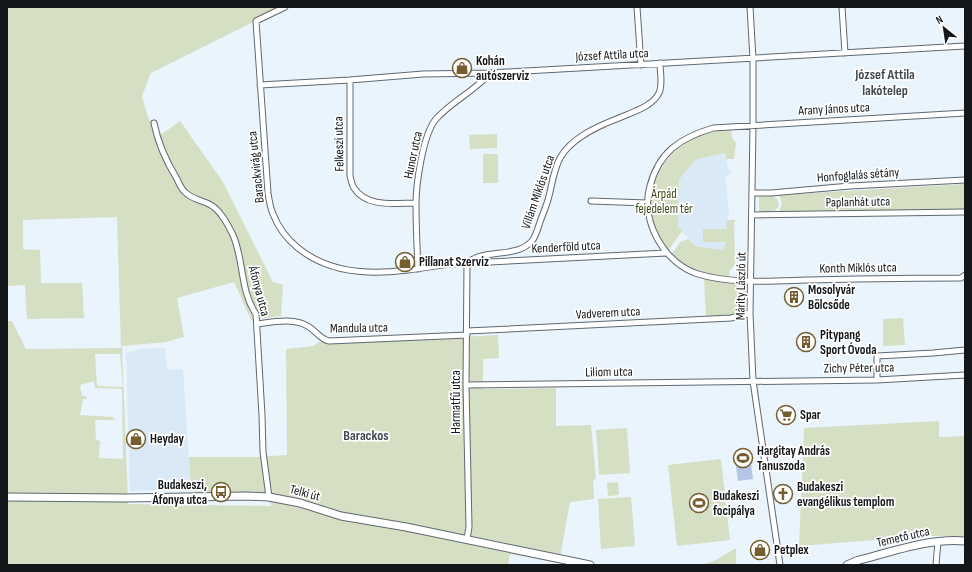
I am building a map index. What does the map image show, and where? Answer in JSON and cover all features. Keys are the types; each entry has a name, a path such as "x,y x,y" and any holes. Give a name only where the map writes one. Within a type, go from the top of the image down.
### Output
{"main road":[{"name":"Telki út","path":"7,497 269,497 300,503 341,516 467,539 590,565"},
{"name":"Temető utca","path":"847,565 864,559 938,541 965,541"}],"street":[{"name":"Barackvirág utca","path":"285,7 256,20 268,193 272,213 280,229 292,243 306,254 332,266 357,271 392,271 467,263"},
{"path":"637,7 641,64"},
{"name":"Márity László út","path":"750,7 753,59 750,313 753,381 779,564"},
{"path":"842,7 845,53"},
{"name":"József Attila utca","path":"260,85 423,74 490,73 965,46"},
{"name":"Villám Miklós utca","path":"467,263 479,256 525,247 532,241 548,198 559,159 568,146 581,137 611,121 640,109 654,100 659,94 661,88 660,63"},
{"name":"Hunor utca","path":"418,269 416,203 422,155 430,128 436,119 454,102 483,82 490,73"},
{"name":"Felkeszi utca","path":"350,80 350,176 354,188 362,196 378,203 416,203"},
{"name":"Arany János utca","path":"647,203 648,192 656,169 665,154 684,139 696,133 713,128 965,113"},
{"name":"Áfonya utca","path":"154,123 161,148 184,192 195,199 210,204 220,213 233,235 238,250 246,293 250,305 256,314 263,452 269,497"},
{"name":"Honfoglalás sétány","path":"752,193 965,180"},
{"path":"591,201 647,203 650,222 666,253"},
{"name":"Paplanhát utca","path":"752,215 965,212"},
{"name":"Kenderföld utca","path":"467,263 666,253"},
{"name":"Konth Miklós utca","path":"666,253 685,268 697,274 713,278 751,281 961,278 965,275"},
{"name":"Harmatfű utca","path":"467,263 466,385 469,527 467,539"},
{"name":"Vadverem utca","path":"467,333 731,318 750,313"},
{"name":"Mandula utca","path":"257,324 281,322 304,324 324,340 329,341 467,333"},
{"path":"877,380 878,356 965,350"},
{"name":"Zichy Péter utca","path":"753,381 877,380 965,375"},
{"name":"Liliom utca","path":"466,385 753,381"},
{"path":"936,565 938,541"}],"shaded area":[{"path":"726,153 727,165 731,173 725,177 729,211 726,229 726,242 723,250 695,246 678,227 679,180 698,159"},
{"path":"165,348 167,370 183,369 191,488 130,491 126,353 139,349"}],"green space":[{"path":"7,7 283,7 151,73 142,96 148,118 162,134 180,121 223,182 273,282 283,285 281,316 251,320 234,282 177,298 184,337 166,342 122,346 128,504 272,506 262,492 195,492 191,488 189,457 258,457 287,455 286,349 314,346 320,341 331,344 498,335 499,358 483,359 483,389 556,388 556,426 591,425 596,478 593,481 594,499 570,502 559,563 510,554 508,565 7,565 7,321 12,321 26,349 121,348 117,217 23,220 23,249 40,250 41,283 82,283 84,318 27,319 25,285 7,286","holes":["95,354 120,354 123,387 97,386","94,381 95,388 122,389 123,459 99,458 100,441 96,440 95,420 116,420 113,417 80,415 83,399 87,399 86,396 82,396 80,385"]},
{"name":"Árpád fejedelem tér","path":"731,130 732,138 736,143 734,159 726,159 726,153 698,159 679,180 678,227 682,231 668,251 655,226 651,213 653,189 661,169 674,152 691,139 716,131"},
{"path":"497,134 497,148 470,149 469,135"},
{"path":"483,154 498,154 498,183 483,183"},
{"path":"965,184 965,209 779,212 782,203 779,195"},
{"path":"771,195 776,198 778,202 777,209 769,213 759,211 759,197"},
{"name":"Árpád fejedelem tér","path":"727,220 737,220 734,222 735,265 730,270 729,278 705,274 691,268 672,254 680,242 688,239 695,246 723,250 726,242 703,242 703,229 726,229"},
{"path":"704,278 741,282 745,286 745,306 742,312 739,314 706,317"},
{"path":"903,318 905,345 883,346 883,319"},
{"path":"939,421 939,437 965,436 965,536 927,536 799,546 804,428"},
{"path":"627,428 630,473 599,475 596,430"},
{"name":"Budakeszi focipálya","path":"721,459 730,540 677,546 668,465"},
{"path":"618,482 619,495 608,496 607,483"},
{"path":"631,497 635,546 601,549 598,499"},
{"path":"736,549 736,565 701,565 714,561"}],"water":[{"path":"750,457 753,479 738,481 735,459"}],"place":[{"name":"Kohán autószerviz","path":"462,68"},
{"name":"Pillanat Szerviz","path":"405,262"},
{"name":"Mosolyvár Bölcsőde","path":"794,297"},
{"name":"Pitypang Sport Óvoda","path":"806,342"},
{"name":"Spar","path":"786,415"},
{"name":"Heyday","path":"136,439"},
{"name":"Hargitay András Tanuszoda","path":"743,458"},
{"name":"Budakeszi, Áfonya utca","path":"221,492"},
{"name":"Budakeszi evangélikus templom","path":"783,494"},
{"name":"Budakeszi focipálya","path":"699,503"},
{"name":"Petplex","path":"760,550"}],"district":[{"name":"József Attila lakótelep","path":"885,82"},
{"name":"Barackos","path":"366,435"}]}
